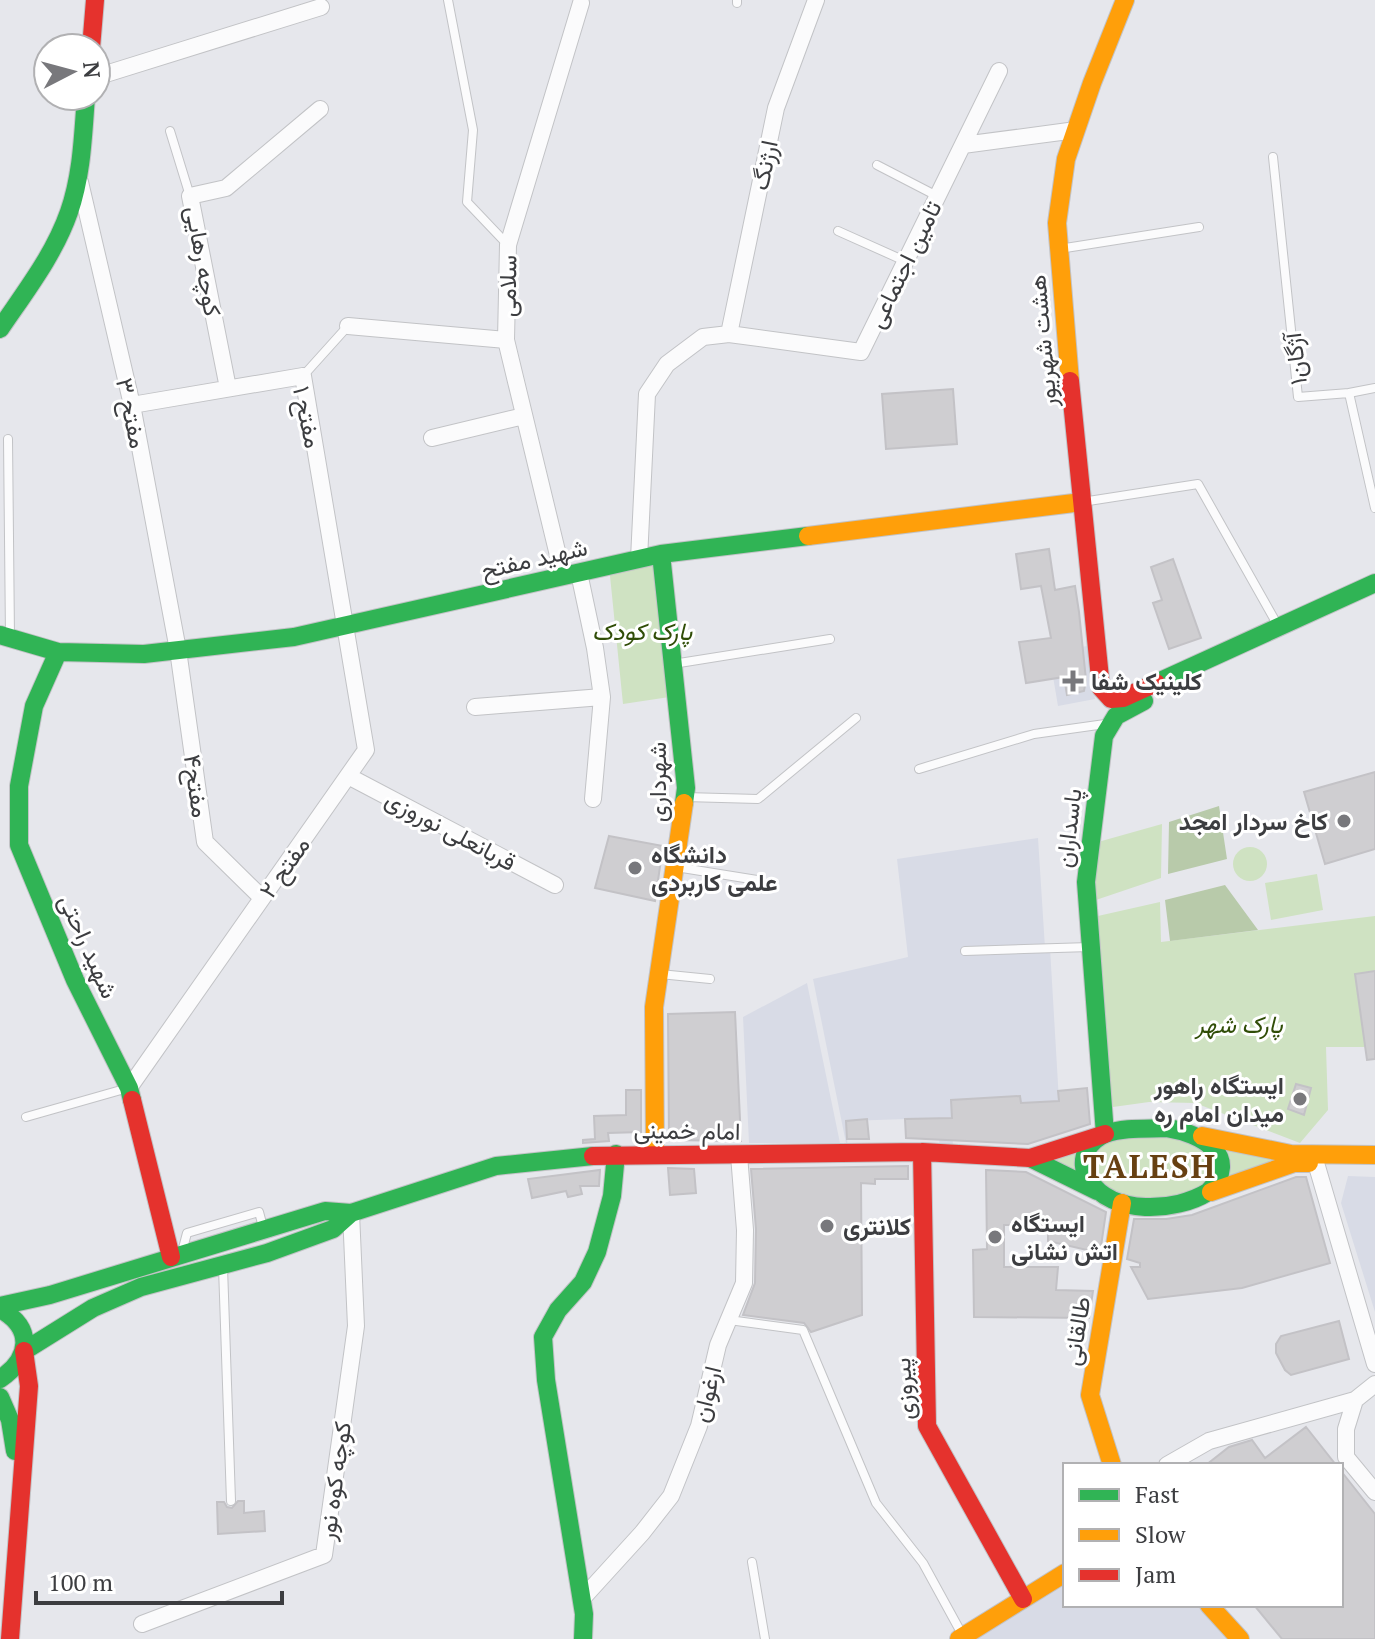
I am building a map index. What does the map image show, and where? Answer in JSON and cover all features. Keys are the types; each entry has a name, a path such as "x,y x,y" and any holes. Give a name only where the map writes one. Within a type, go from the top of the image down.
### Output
{"street":[{"path":"92,32 95,0"},
{"name":"ارژنگ","path":"729,334 776,108 816,0"},
{"name":"هشت شهریور","path":"1125,0 1066,159 1059,211 1059,249 1101,688 1111,699 1123,698 1279,629"},
{"name":"سلامی","path":"580,2 508,245 506,340 524,416 595,648 602,697 593,799"},
{"path":"112,72 321,7"},
{"name":"تامین اجتماعی","path":"639,559 647,394 667,364 703,337 729,334 861,352 999,71"},
{"name":"کوچه رهایی","path":"228,388 190,196 226,188 320,109"},
{"path":"0,329 36,275 69,214 78,177 84,112"},
{"path":"963,145 1076,130"},
{"name":"مفتح ۳","path":"78,177 132,405 178,650"},
{"path":"348,326 506,340"},
{"name":"مفتح ۱","path":"132,405 303,376 346,625"},
{"path":"432,438 524,416"},
{"name":"شهید مفتح","path":"5,636 58,652 144,654 294,637 661,554 1082,502"},
{"name":"شهرداری","path":"655,1154 653,1036 685,797 682,737 661,554"},
{"path":"1110,723 1116,716 1279,629 1375,583"},
{"name":"مفتح ۲","path":"129,1088 366,750 346,625"},
{"name":"مفتح۴","path":"178,650 205,842 262,898"},
{"name":"شهید راحتی","path":"58,652 34,706 19,786 19,845 75,980 129,1088 176,1256"},
{"path":"475,707 602,697"},
{"name":"پاسداران","path":"1105,1134 1086,882 1101,752 1110,723"},
{"name":"قربانعلی نوروزی","path":"348,776 555,885"},
{"path":"1375,1155 1291,1154 1167,1128 1105,1134 1093,1142 1085,1155 1085,1177 1092,1186 1122,1203 1149,1205 1198,1199 1294,1163 1375,1163"},
{"name":"امام خمینی","path":"0,1307 50,1295 325,1211 351,1213 496,1166 616,1154 922,1152 1030,1158 1105,1134"},
{"path":"1202,1136 1217,1152 1219,1161 1217,1181 1211,1192"},
{"name":"پیروزی","path":"922,1152 927,1426 1023,1599"},
{"path":"583,1639 581,1600 546,1380 543,1337 558,1310 583,1282 597,1252 612,1196 616,1154"},
{"name":"ارغوان","path":"581,1600 671,1496 699,1426 718,1345 744,1283 745,1230 739,1155"},
{"name":"امام خمینی","path":"1030,1158 1122,1203"},
{"path":"1316,1163 1375,1364"},
{"name":"طالقانی","path":"1112,1463 1090,1395 1122,1203"},
{"name":"امام خمینی","path":"0,1379 20,1363 24,1351 93,1308 141,1287 223,1267 333,1229 351,1213"},
{"name":"کوچه کوه نور","path":"142,1624 324,1555 356,1326 351,1213"},
{"path":"0,1307 15,1318 21,1328 29,1386 10,1639"},
{"path":"1170,1463 1209,1441 1355,1400 1375,1384"},
{"path":"0,1397 10,1420 22,1490"},
{"path":"1355,1400 1346,1429 1346,1457 1375,1492"},
{"path":"962,1638 1063,1574"},
{"path":"1213,1609 1240,1639"}],"lane":[{"path":"448,0 473,130 467,202 508,245"},
{"path":"170,131 190,196"},
{"name":"۱آژگان","path":"1273,157 1298,397 1349,393"},
{"path":"877,165 938,197"},
{"path":"1059,249 1199,227"},
{"path":"838,231 906,261"},
{"path":"303,376 348,326"},
{"path":"1375,388 1349,393 1375,508"},
{"path":"5,636 8,439"},
{"path":"1082,502 1198,484 1279,629"},
{"path":"673,664 830,639"},
{"path":"685,797 758,799 856,718"},
{"path":"919,769 1034,734 1110,723"},
{"path":"676,867 757,880"},
{"path":"965,951 1091,947"},
{"path":"659,974 710,979"},
{"path":"26,1117 129,1088"},
{"path":"223,1267 231,1501"},
{"path":"729,1320 803,1330 876,1503 923,1563 962,1638"},
{"path":"752,1562 765,1639"}],"shaded area":[{"name":"کلینیک شفا","path":"1087,646 1095,699 1058,706 1049,653"},
{"path":"1038,838 1045,948 1050,948 1059,1101 1021,1103 1019,1096 952,1100 953,1154 940,1153 938,1118 846,1121 848,1153 813,979 908,957 897,859"},
{"path":"807,983 840,1143 749,1143 743,1017"},
{"path":"1348,1176 1375,1177 1375,1312 1341,1203"},
{"path":"1063,1574 1063,1607 1207,1607 1233,1639 964,1639"}],"green space":[{"name":"پارک کودک","path":"661,554 676,696 623,704 609,566"},
{"path":"1219,806 1227,859 1168,874 1169,822"},
{"path":"1162,824 1161,878 1087,903 1098,842"},
{"path":"1250,847 1262,852 1267,864 1262,876 1250,881 1238,876 1233,864 1238,852"},
{"path":"1317,874 1323,910 1271,920 1265,883"},
{"path":"1225,885 1258,930 1170,941 1165,900"},
{"name":"پارک شهر","path":"1160,902 1161,942 1375,916 1375,1047 1326,1047 1328,1110 1300,1143 1195,1103 1149,1102 1113,1107 1089,918"},
{"path":"1141,1129 1294,1163 1149,1205 1031,1158"}],"building":[{"path":"953,389 957,444 886,449 882,394"},
{"path":"1049,549 1055,590 1075,586 1079,612 1086,680 1084,691 1067,695 1064,677 1026,683 1019,642 1051,638 1041,586 1021,589 1016,554"},
{"path":"1173,559 1201,638 1169,649 1153,603 1162,600 1151,567"},
{"name":"کاخ سردار امجد","path":"1375,772 1375,849 1325,864 1304,792"},
{"name":"دانشگاه علمی کاربردی","path":"609,836 663,846 655,901 595,888"},
{"path":"1375,971 1375,1059 1367,1060 1355,974"},
{"path":"735,1012 741,1141 669,1140 668,1014"},
{"name":"ایستگاه راهور میدان امام ره","path":"1296,1084 1311,1088 1304,1115 1288,1109"},
{"path":"1087,1088 1090,1124 1028,1144 906,1138 905,1119 952,1118 951,1100 1020,1096 1021,1103 1059,1101 1058,1091"},
{"path":"626,1090 641,1090 641,1132 608,1133 609,1141 583,1143 583,1140 595,1139 594,1116 626,1115"},
{"path":"867,1119 869,1139 847,1139 846,1121"},
{"path":"908,1166 908,1179 875,1179 875,1184 861,1183 862,1315 811,1332 804,1323 743,1315 755,1283 756,1229 751,1169"},
{"path":"668,1168 694,1169 696,1193 670,1195"},
{"path":"600,1170 599,1186 580,1186 582,1194 568,1197 566,1191 532,1198 528,1179"},
{"path":"986,1170 1026,1172 1106,1212 1100,1253 1048,1241 1048,1225 1004,1225 1004,1267 1058,1267 1056,1290 1093,1291 1089,1318 974,1317 973,1250 987,1249"},
{"path":"1296,1177 1306,1177 1330,1263 1242,1288 1148,1299 1131,1267 1140,1267 1140,1263 1127,1259 1134,1219 1192,1215"},
{"path":"1339,1321 1349,1359 1291,1375 1285,1370 1276,1353 1276,1344 1281,1336"},
{"path":"1306,1427 1334,1463 1209,1463 1229,1447 1252,1440 1265,1458"},
{"path":"1343,1474 1375,1514 1375,1639 1282,1639 1256,1607 1343,1607"},
{"path":"238,1501 244,1501 244,1513 264,1511 265,1531 218,1534 217,1502 224,1502 232,1508"}],"traffic: fast":[{"path":"0,329 63,228 79,169 85,112"},
{"path":"0,635 58,652 144,654 294,637 661,554 808,536"},
{"path":"661,554 686,788 684,803"},
{"path":"1156,683 1375,583"},
{"path":"58,652 34,706 19,786 19,845 75,980 129,1088 132,1100"},
{"path":"1105,1134 1086,882 1104,736 1116,716 1144,701"},
{"path":"1167,1128 1204,1141 1219,1157 1221,1168 1218,1179 1208,1192 1179,1204 1145,1207 1113,1200 1099,1192 1089,1180 1084,1169 1084,1158 1089,1147 1100,1137 1120,1130 1167,1128"},
{"path":"583,1639 584,1614 546,1380 543,1337 558,1310 583,1282 597,1252 612,1196 616,1154"},
{"path":"0,1306 50,1295 325,1211 351,1213 496,1166 593,1156"},
{"path":"1030,1158 1097,1191"},
{"path":"24,1351 93,1308 141,1287 267,1253 333,1229 351,1213"},
{"path":"0,1309 19,1325 24,1343 18,1362 0,1379"},
{"path":"0,1397 10,1420 15,1451"}],"traffic: slow":[{"path":"1070,381 1057,223 1066,159 1125,0"},
{"path":"808,536 1082,502"},
{"path":"655,1154 654,1007 684,803"},
{"path":"1202,1136 1291,1154 1375,1155"},
{"path":"1211,1192 1294,1163 1309,1163"},
{"path":"1111,1463 1090,1395 1122,1203"},
{"path":"959,1639 1063,1574"},
{"path":"1211,1607 1240,1639"}],"traffic: jam":[{"path":"92,32 95,0"},
{"path":"1070,381 1101,688 1111,699 1123,698 1156,683"},
{"path":"132,1100 171,1257"},
{"path":"593,1156 922,1152 1030,1158 1105,1134"},
{"path":"922,1152 927,1426 1023,1599"},
{"path":"10,1639 29,1386 24,1351"}],"place":[{"name":"کلینیک شفا","path":"1073,681"},
{"name":"کاخ سردار امجد","path":"1344,821"},
{"name":"دانشگاه علمی کاربردی","path":"635,868"},
{"name":"ایستگاه راهور میدان امام ره","path":"1300,1099"},
{"name":"کلانتری","path":"827,1226"},
{"name":"ایستگاه اتش نشانی","path":"995,1237"}],"district":[{"name":"TALESH","path":"1150,1166"}]}
